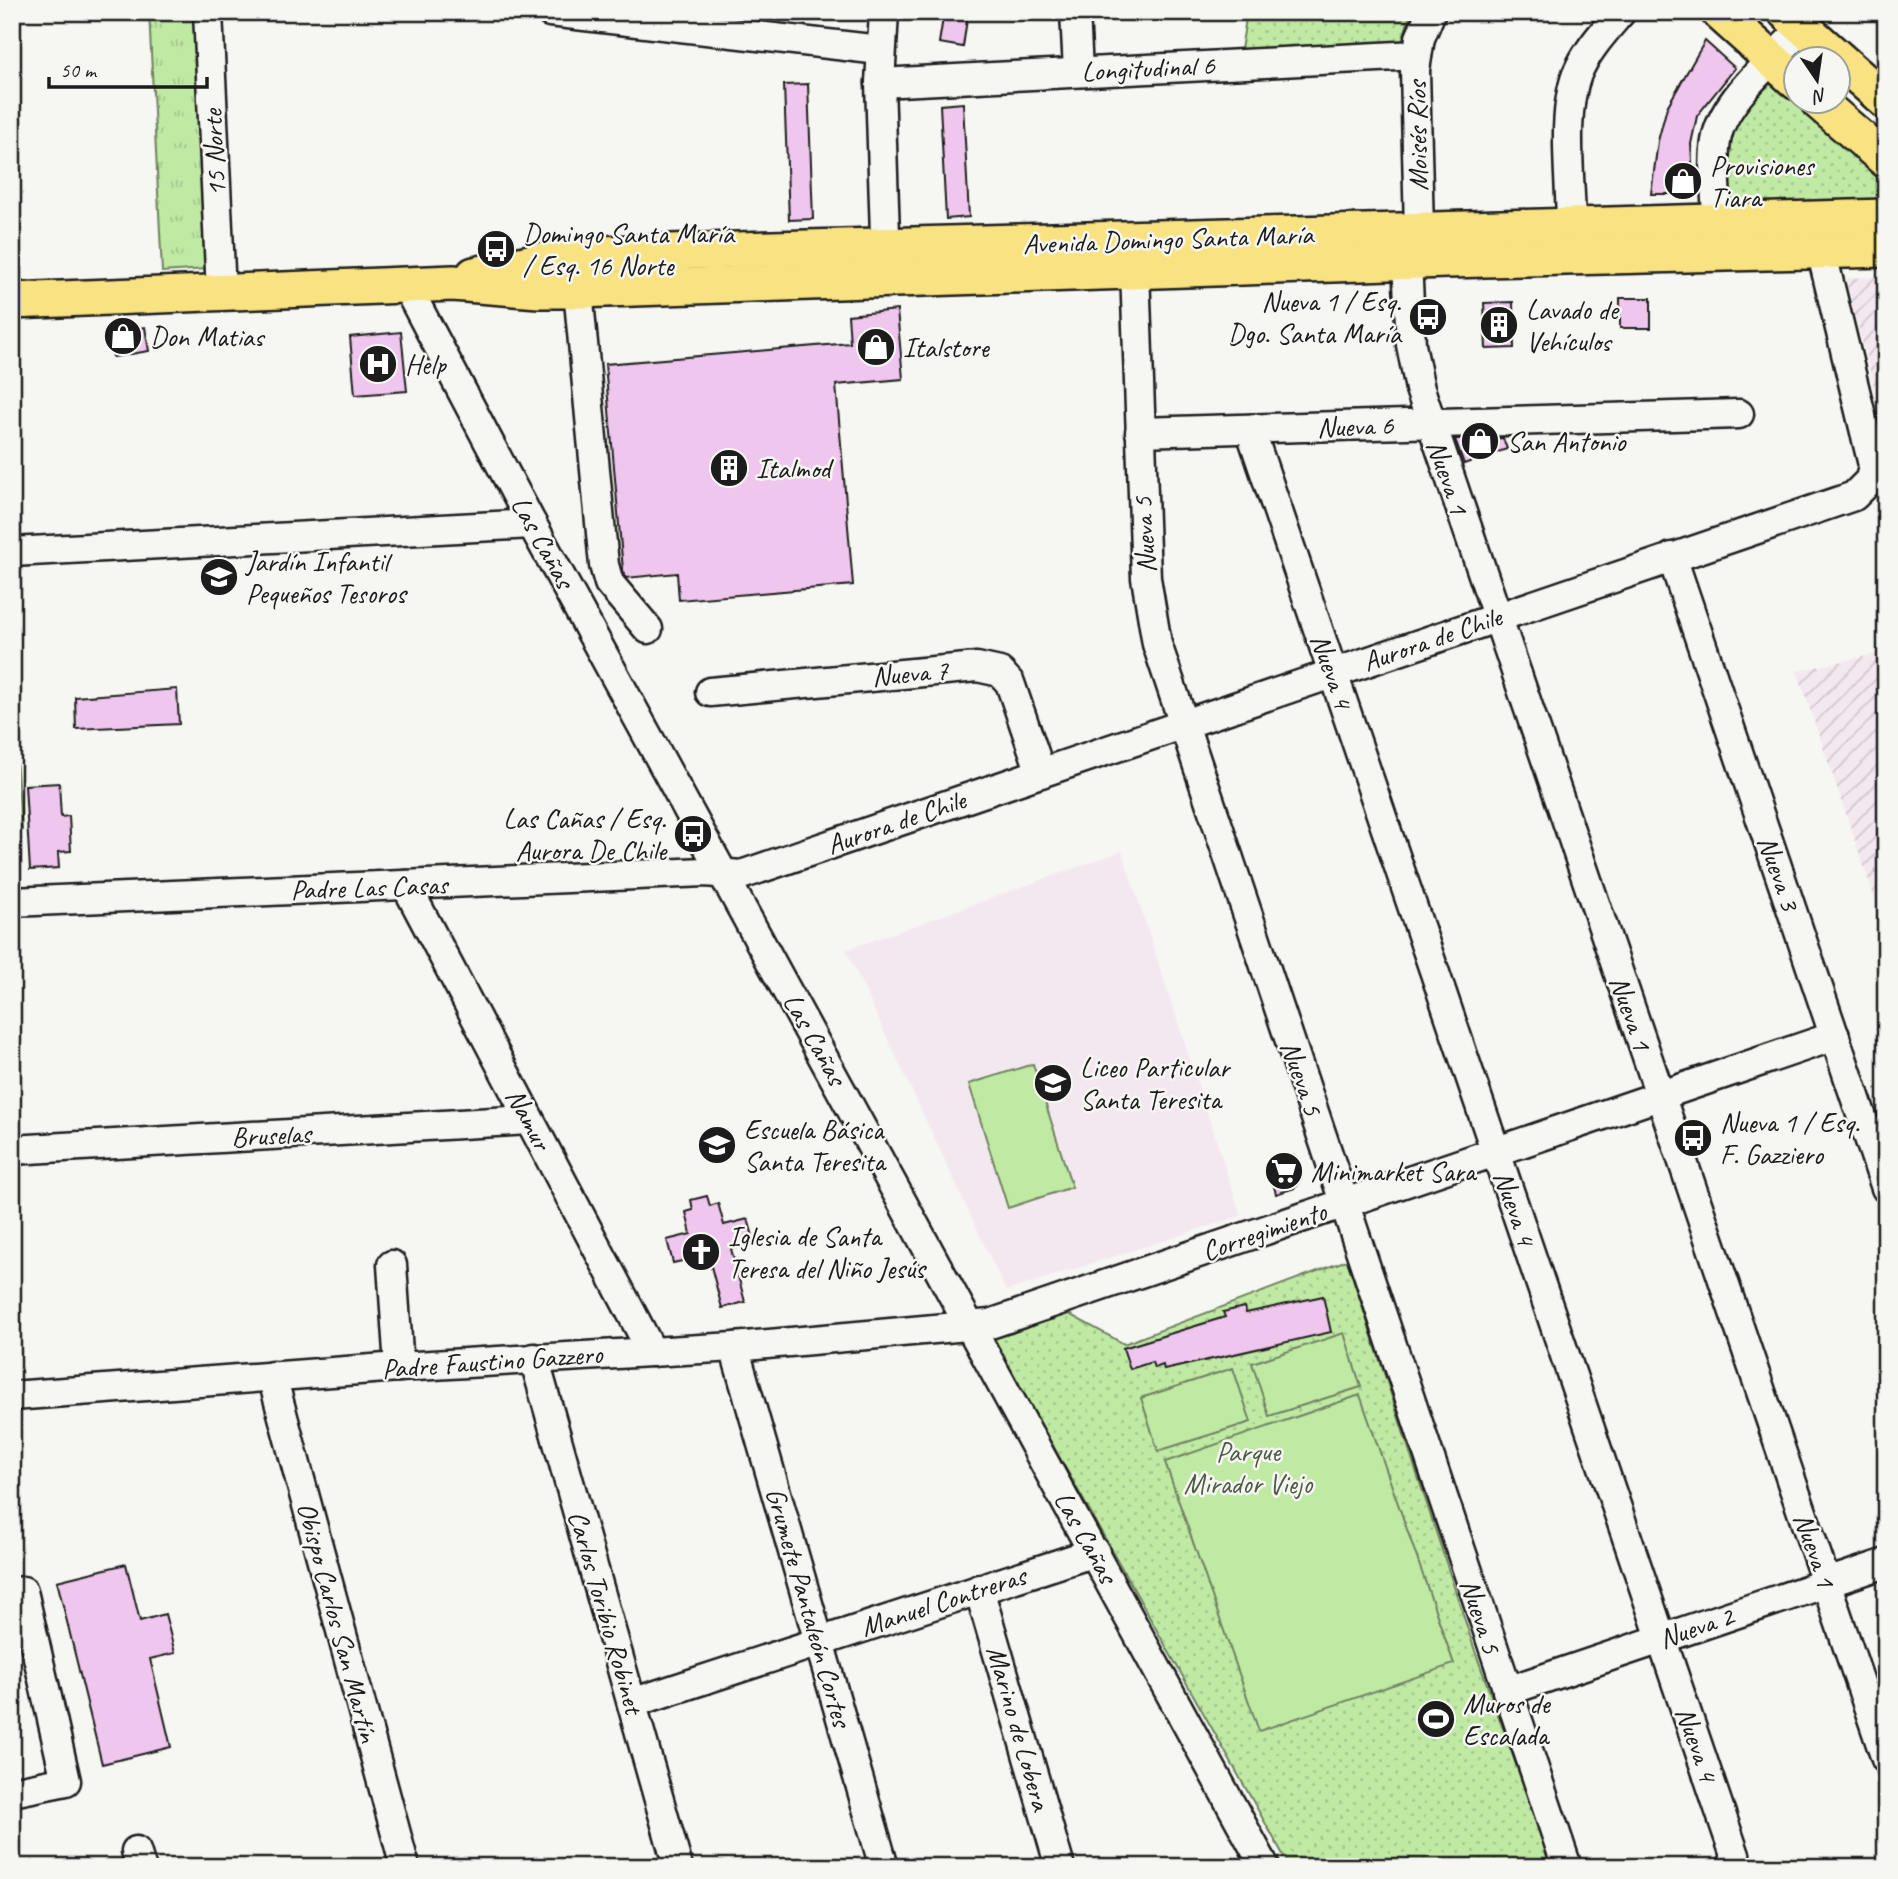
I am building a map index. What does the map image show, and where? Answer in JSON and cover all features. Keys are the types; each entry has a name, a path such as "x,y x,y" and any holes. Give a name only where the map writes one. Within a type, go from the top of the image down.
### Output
{"main road":[{"path":"1719,12 1783,70"},
{"path":"1795,20 1886,101"},
{"path":"1835,116 1886,160"},
{"name":"Avenida Domingo Santa María","path":"453,283 505,267 590,255 1135,270 1413,246 1571,226 1886,217"},
{"name":"Avenida Domingo Santa María","path":"12,301 453,283 538,290 578,290 886,264 1413,246 1886,249"}],"street":[{"name":"15 Norte","path":"208,12 221,293"},
{"path":"550,12 880,50"},
{"path":"884,12 880,83 886,264"},
{"path":"1075,12 1078,71"},
{"name":"Moisés Ríos","path":"1413,246 1417,55 1432,12"},
{"path":"1571,226 1570,120 1573,90 1589,51 1621,12"},
{"path":"1789,46 1795,20"},
{"name":"Longitudinal 6","path":"880,83 1417,55"},
{"path":"1717,222 1716,154 1721,124 1736,99 1783,72"},
{"name":"Nueva 1","path":"1413,246 1411,345 1430,424 1886,1759"},
{"name":"Aurora de Chile","path":"725,874 741,876 1854,496 1870,481 1872,457 1821,250"},
{"name":"Nueva 5","path":"1135,270 1148,602 1157,644 1567,1867"},
{"name":"Las Cañas","path":"406,285 532,523 1265,1867"},
{"path":"578,290 604,565 609,583 648,629"},
{"name":"Nueva 6","path":"1140,432 1739,414"},
{"name":"Nueva 4","path":"1250,429 1739,1867"},
{"path":"12,552 532,523"},
{"name":"Nueva 3","path":"1672,557 1886,1188"},
{"name":"Nueva 7","path":"710,692 977,667 992,669 1010,683 1041,773"},
{"name":"Padre Las Casas","path":"12,902 725,874"},
{"name":"Namur","path":"406,885 652,1352"},
{"name":"Corregimiento","path":"971,1327 1056,1303 1835,1036"},
{"name":"Bruselas","path":"12,1150 529,1120"},
{"path":"392,1265 399,1367"},
{"name":"Padre Faustino Gazzero","path":"12,1396 399,1367 734,1347 971,1327"},
{"name":"Grumete Pantaleón Cortes","path":"734,1347 884,1867"},
{"name":"Carlos Toribio Robinet","path":"534,1358 678,1867"},
{"name":"Obispo Carlos San Martín","path":"272,1377 405,1867"},
{"name":"Manuel Contreras","path":"632,1703 1095,1552"},
{"name":"Nueva 2","path":"1507,1691 1886,1563"},
{"name":"Marino de Lobera","path":"979,1590 1059,1867"},
{"path":"12,1792 66,1781 17,1592"}],"shaded area":[{"path":"1886,277 1886,432 1845,278"},
{"path":"1886,652 1886,931 1797,671"},
{"name":"Liceo Particular Santa Teresita","path":"1122,851 1241,1216 1006,1291 846,950"}],"green space":[{"path":"149,12 194,12 207,269 162,272"},
{"path":"1247,12 1411,12 1400,48 1241,50"},
{"path":"1774,80 1783,88 1783,116 1816,116 1886,177 1886,205 1729,207 1727,165 1730,136 1744,111"},
{"path":"15,748 22,830 12,830 12,749"},
{"path":"1033,1064 1072,1187 1008,1208 969,1084"},
{"name":"Parque Mirador Viejo","path":"1347,1260 1475,1651 1553,1867 1290,1867 993,1339 1069,1314 1124,1344"},
{"path":"1344,1333 1361,1387 1269,1416 1252,1363"},
{"path":"1233,1368 1251,1422 1158,1451 1141,1398"},
{"path":"1360,1395 1454,1664 1259,1731 1165,1462"}],"building":[{"path":"944,12 968,12 963,47 939,43"},
{"path":"1705,41 1735,68 1697,116 1691,144 1694,194 1651,194 1658,141 1667,107"},
{"path":"808,84 813,219 789,220 784,85"},
{"path":"963,103 969,217 946,219 940,105"},
{"path":"1620,298 1651,298 1651,328 1620,328"},
{"name":"Lavado de Vehículos","path":"1513,302 1514,348 1486,349 1484,303"},
{"name":"Italmod","path":"897,310 903,379 836,385 853,585 679,600 677,573 626,578 623,570 605,364 850,343 848,315"},
{"path":"145,327 149,351 113,357 109,332"},
{"name":"Help","path":"401,332 407,391 355,395 350,337"},
{"name":"San Antonio","path":"1503,438 1507,449 1464,464 1455,439"},
{"path":"177,689 179,724 76,729 75,697"},
{"path":"59,783 61,817 69,816 71,851 58,852 59,868 30,870 25,785"},
{"name":"Minimarket Sara","path":"1294,1156 1301,1178 1295,1188 1276,1194 1268,1164"},
{"name":"Iglesia de Santa Teresa del Niño Jesús","path":"707,1196 710,1206 718,1203 724,1225 748,1219 755,1243 731,1249 745,1302 722,1308 708,1255 673,1263 667,1240 691,1234 686,1212 693,1210 691,1200"},
{"path":"1323,1296 1331,1332 1164,1370 1163,1365 1154,1368 1152,1362 1130,1369 1123,1348 1225,1317 1223,1312 1244,1307 1246,1313"},
{"path":"126,1564 140,1621 165,1614 175,1653 150,1659 171,1747 102,1764 57,1581"}],"place":[{"name":"Provisiones Tiara","path":"1683,181"},
{"name":"Domingo Santa María / Esq. 16 Norte","path":"496,249"},
{"name":"Nueva 1 / Esq. Dgo. Santa María","path":"1428,317"},
{"name":"Lavado de Vehículos","path":"1499,325"},
{"name":"Don Matias","path":"123,336"},
{"name":"Italstore","path":"876,347"},
{"name":"Help","path":"378,364"},
{"name":"San Antonio","path":"1480,441"},
{"name":"Italmod","path":"729,468"},
{"name":"Jardín Infantil Pequeños Tesoros","path":"219,577"},
{"name":"Las Cañas / Esq. Aurora De Chile","path":"693,834"},
{"name":"Liceo Particular Santa Teresita","path":"1053,1083"},
{"name":"Nueva 1 / Esq. F. Gazziero","path":"1693,1138"},
{"name":"Escuela Básica Santa Teresita","path":"717,1145"},
{"name":"Minimarket Sara","path":"1284,1171"},
{"name":"Iglesia de Santa Teresa del Niño Jesús","path":"701,1252"},
{"name":"Muros de Escalada","path":"1436,1719"}]}
